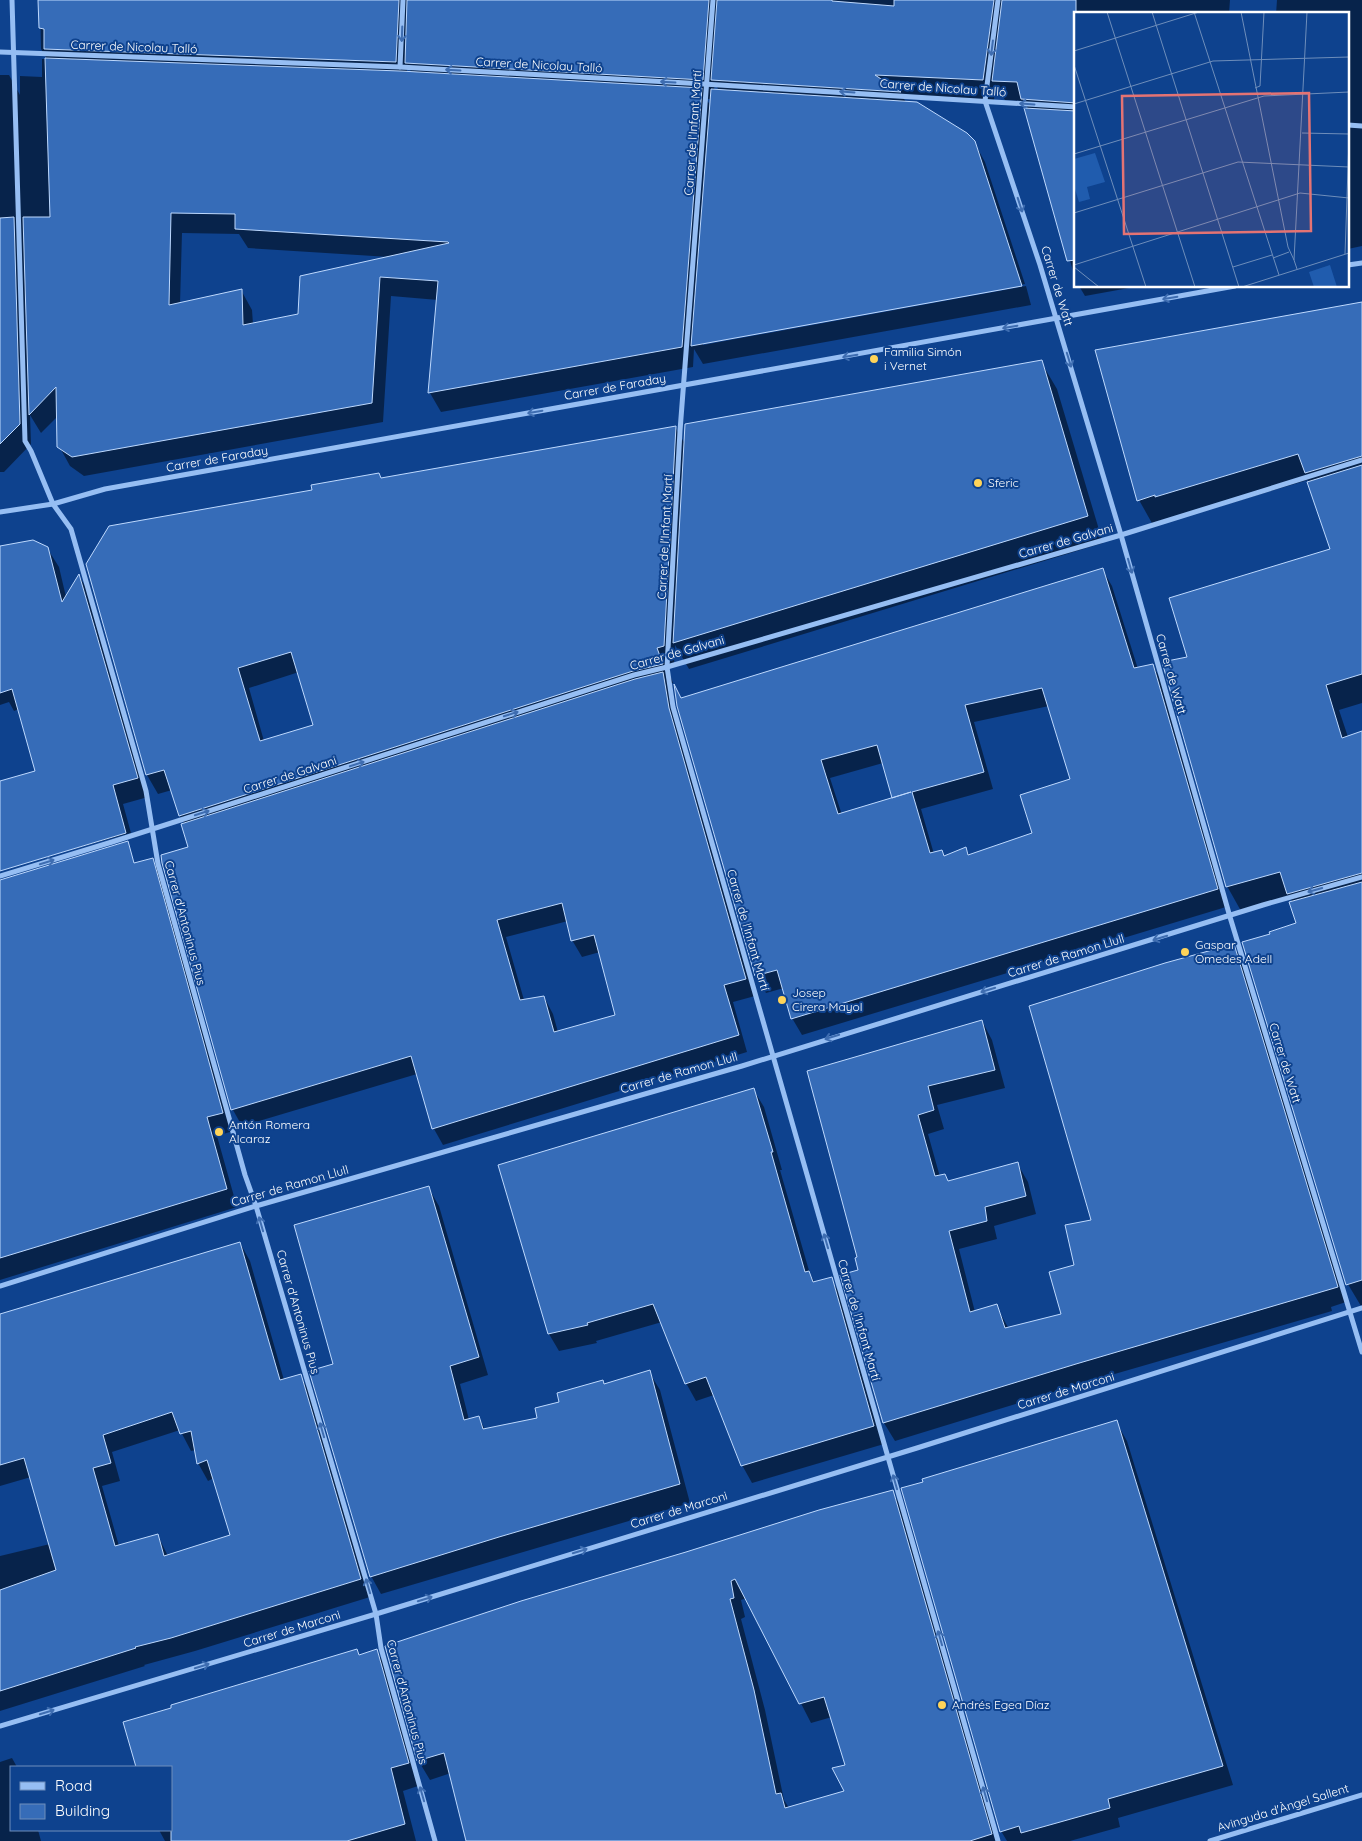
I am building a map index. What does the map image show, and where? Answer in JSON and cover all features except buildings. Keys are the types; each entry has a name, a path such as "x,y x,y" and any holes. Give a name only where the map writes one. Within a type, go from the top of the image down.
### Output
{"street":[{"name":"Carrer d'Antoninus Pius","path":"12,0 12,53 25,441 53,504 71,529 146,791 158,864 245,1175 256,1206 376,1614 381,1648 435,1841"},
{"path":"400,67 403,0"},
{"name":"Carrer de l'Infant Martí","path":"713,0 683,385 667,667 673,708 998,1841"},
{"name":"Carrer de Watt","path":"998,0 985,101 1037,255 1121,535 1230,916 1362,1352"},
{"name":"Carrer de Nicolau Talló","path":"0,52 400,67 1074,107"},
{"name":"Carrer de Faraday","path":"0,512 53,504 105,489 1224,288"},
{"name":"Carrer de Galvani","path":"0,876 634,675 1121,535 1362,460"},
{"name":"Carrer de Ramon Llull","path":"0,1286 256,1206 773,1056 1362,877"},
{"name":"Carrer de Marconi","path":"0,1726 376,1614 1362,1308"},
{"name":"Avinguda d'Àngel Sallent","path":"1210,1841 1362,1795"}],"place":[{"name":"Familia Simón i Vernet","path":"874,359"},
{"name":"Sferic","path":"978,483"},
{"name":"Gaspar Omedes Adell","path":"1185,952"},
{"name":"Josep Cirera Mayol","path":"782,1000"},
{"name":"Antón Romera Alcaraz","path":"219,1132"},
{"name":"Andrés Egea Díaz","path":"942,1705"}]}
